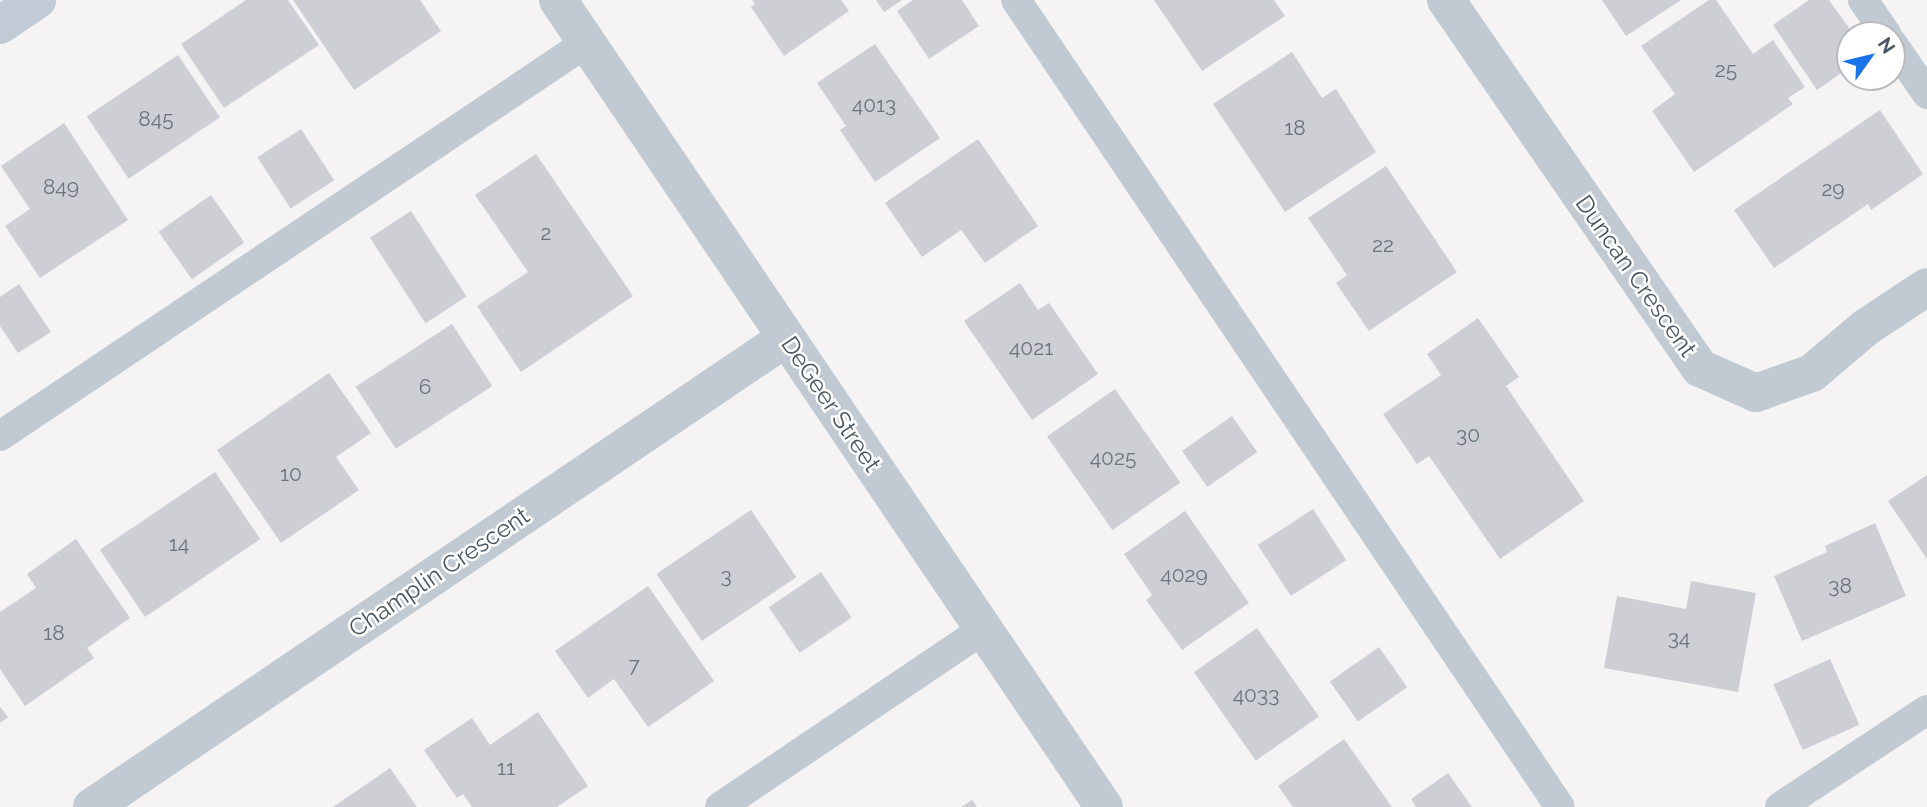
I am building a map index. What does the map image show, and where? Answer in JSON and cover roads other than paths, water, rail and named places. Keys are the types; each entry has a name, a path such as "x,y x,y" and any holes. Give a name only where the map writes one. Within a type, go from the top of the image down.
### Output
{"main road":[{"path":"0,25 37,0"}],"street":[{"name":"DeGeer Street","path":"558,0 1104,807"},
{"name":"Duncan Crescent","path":"1446,0 1700,368 1756,393 1812,373 1865,328 1927,287"},
{"name":"Champlin Crescent","path":"92,807 786,338"}],"lane":[{"path":"1016,0 1560,807"},
{"path":"1863,0 1877,21"},
{"path":"0,436 586,43"},
{"path":"1906,63 1927,94"},
{"path":"720,807 984,629"},
{"path":"1780,807 1927,710"}]}
